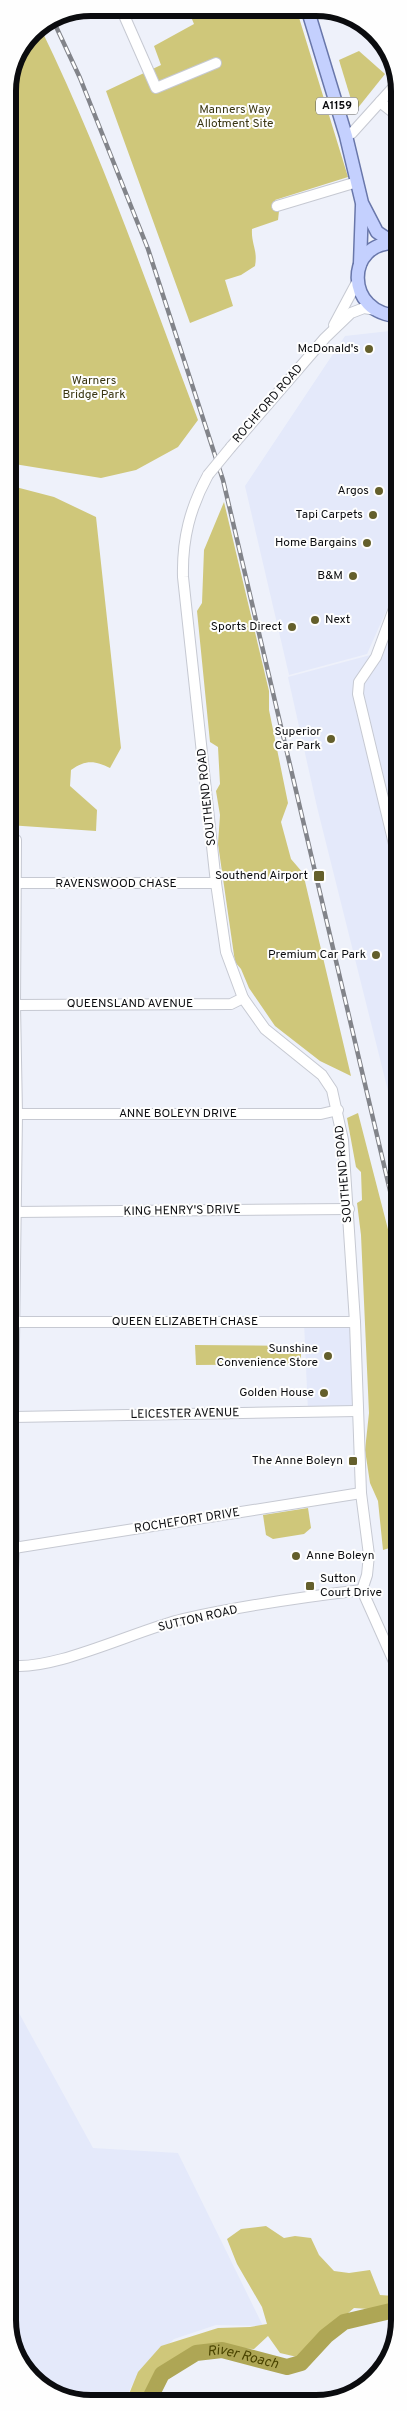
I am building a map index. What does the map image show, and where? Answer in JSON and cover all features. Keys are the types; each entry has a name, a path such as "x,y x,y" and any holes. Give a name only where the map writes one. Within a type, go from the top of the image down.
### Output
{"main road":[{"name":"A1159","path":"310,16 346,136 362,203 377,232 391,240"},
{"name":"A1159","path":"357,282 360,266 362,203"},
{"name":"A1159","path":"360,266 367,253 376,247 391,244"},
{"path":"357,282 364,300 377,310 391,315"}],"street":[{"path":"123,16 156,88 216,63"},
{"path":"346,136 352,133 391,90"},
{"path":"380,102 391,111"},
{"path":"277,206 357,182"},
{"name":"ROCHFORD ROAD","path":"325,338 357,282"},
{"name":"ROCHFORD ROAD","path":"208,475 325,338 356,310 364,308 377,310"},
{"name":"SOUTHEND ROAD","path":"208,475 197,496 185,534 183,577 216,883 226,952 243,998 265,1029 322,1075 332,1090 338,1110 343,1140 349,1209 361,1493 369,1555 367,1575 362,1590"},
{"path":"391,616 374,661 359,682 358,700 391,833"},
{"path":"16,840 16,883"},
{"name":"RAVENSWOOD CHASE","path":"16,883 216,883"},
{"name":"QUEENSLAND AVENUE","path":"16,1005 231,1004 243,998"},
{"path":"16,1060 16,1127"},
{"name":"ANNE BOLEYN DRIVE","path":"17,1114 321,1114 338,1110"},
{"name":"KING HENRY'S DRIVE","path":"16,1212 349,1209"},
{"name":"QUEEN ELIZABETH CHASE","path":"16,1322 355,1322"},
{"name":"LEICESTER AVENUE","path":"16,1417 357,1411"},
{"name":"ROCHEFORT DRIVE","path":"16,1548 361,1493"},
{"path":"362,1590 391,1655"},
{"name":"SUTTON ROAD","path":"16,1665 34,1665 57,1660 182,1620 306,1596 362,1590"}],"shaded area":[{"path":"391,331 391,600 367,654 289,675 245,486 345,336"},
{"path":"391,626 391,1103 317,807 288,677 378,653"},
{"path":"304,1322 355,1322 357,1411 308,1412"},
{"path":"16,2008 93,2148 178,2153 263,2326 216,2325 174,2339 136,2378 127,2395 91,2395 67,2391 54,2385 42,2376 26,2357 22,2349 16,2325"}],"green space":[{"name":"Manners Way Allotment Site","path":"191,16 299,16 348,177 275,200 279,211 278,220 252,229 256,256 255,266 241,275 225,280 233,306 190,323 106,91 161,65 154,46 194,24"},
{"name":"Warners Bridge Park","path":"43,34 104,172 198,420 178,447 136,470 101,478 16,464 16,91 22,62 38,38"},
{"path":"359,51 385,74 357,109 353,106 339,60"},
{"path":"16,487 54,497 96,517 121,748 110,768 90,762 81,764 71,770 70,786 97,810 96,831 16,826"},
{"path":"224,502 269,691 269,710 288,803 281,822 291,859 303,873 351,1076 320,1061 275,1026 249,988 241,969 235,962 218,844 220,815 216,791 220,784 218,747 210,742 197,611 202,603 204,550"},
{"path":"358,1113 391,1241 391,1548 383,1550 378,1501 370,1483 365,1450 369,1413 361,1235 357,1203 362,1200 361,1172 356,1167 347,1118"},
{"path":"195,1345 301,1346 301,1364 196,1365"},
{"path":"308,1508 311,1528 304,1534 273,1539 266,1535 263,1515"},
{"path":"266,2226 284,2238 295,2236 311,2238 319,2255 334,2271 349,2273 370,2270 380,2295 391,2296 391,2307 384,2310 354,2308 297,2357 280,2353 268,2336 254,2349 218,2349 188,2355 175,2362 163,2372 145,2395 129,2395 138,2372 161,2346 218,2328 250,2327 267,2324 262,2307 237,2264 227,2239 241,2229"}],"waterway":[{"name":"River Roach","path":"152,2395 162,2374 196,2353 222,2350 287,2367 301,2363 326,2336 344,2322 391,2311"}],"railway":[{"path":"56,26 80,78 148,249 223,480 391,1195"}],"place":[{"name":"McDonald's","path":"369,349"},
{"name":"Argos","path":"379,491"},
{"name":"Tapi Carpets","path":"373,515"},
{"name":"Home Bargains","path":"367,543"},
{"name":"B&M","path":"353,576"},
{"name":"Next","path":"315,620"},
{"name":"Sports Direct","path":"292,627"},
{"name":"Superior Car Park","path":"331,739"},
{"name":"Southend Airport","path":"319,876"},
{"name":"Premium Car Park","path":"376,955"},
{"name":"Sunshine Convenience Store","path":"328,1356"},
{"name":"Golden House","path":"324,1393"},
{"name":"The Anne Boleyn","path":"353,1461"},
{"name":"Anne Boleyn","path":"296,1556"},
{"name":"Sutton Court Drive","path":"310,1586"}]}
